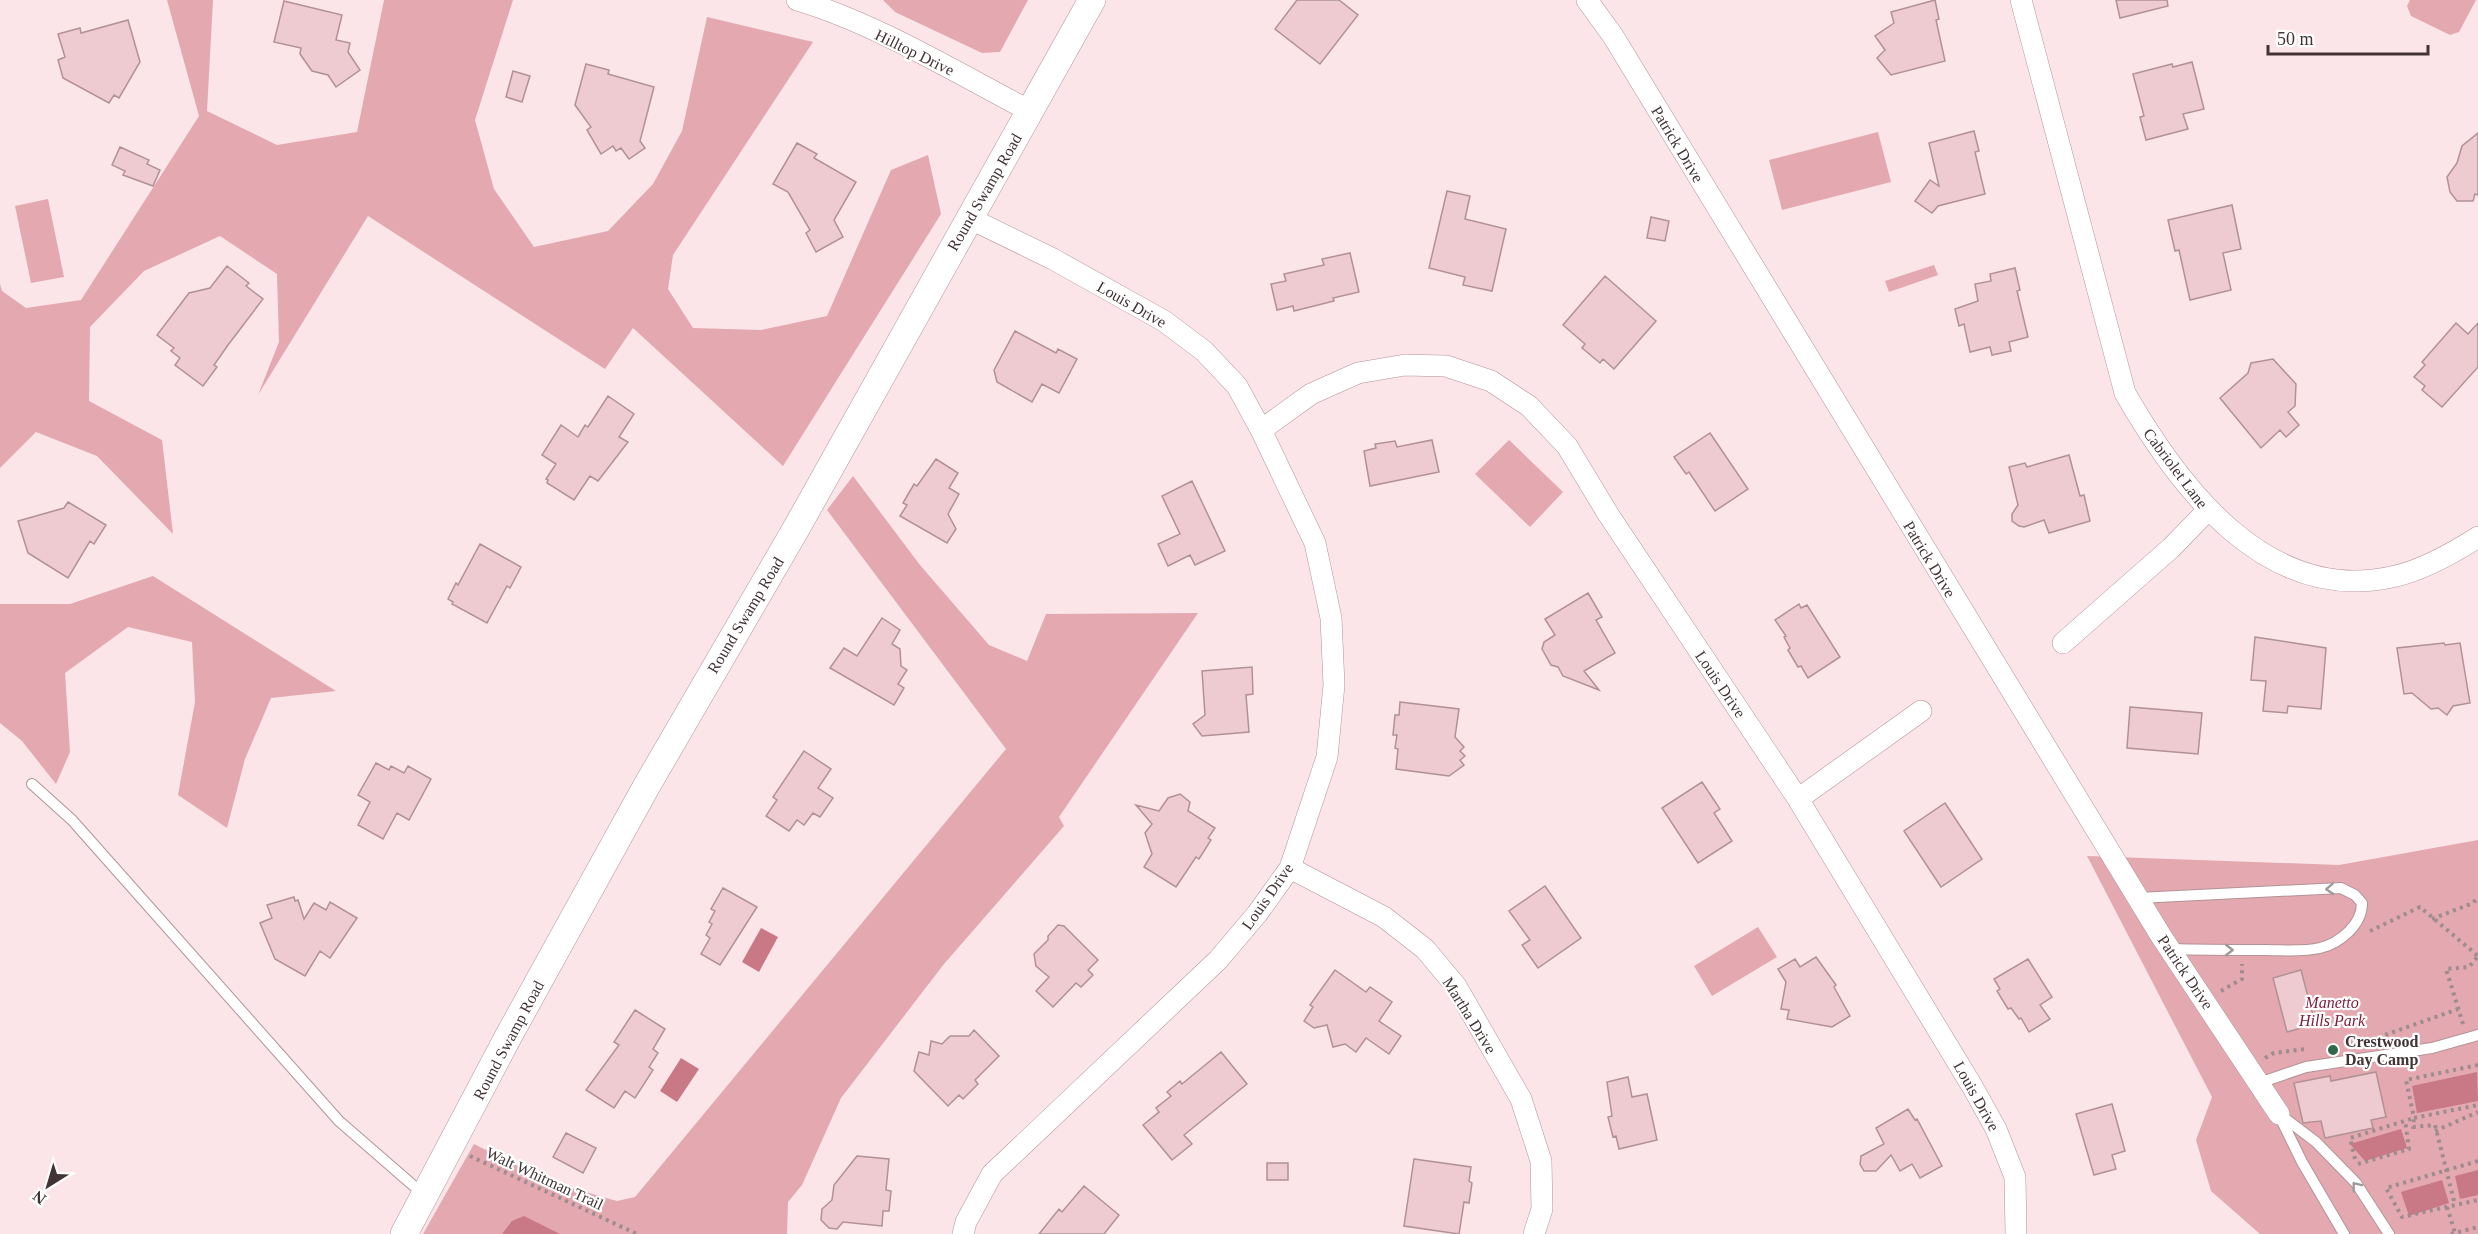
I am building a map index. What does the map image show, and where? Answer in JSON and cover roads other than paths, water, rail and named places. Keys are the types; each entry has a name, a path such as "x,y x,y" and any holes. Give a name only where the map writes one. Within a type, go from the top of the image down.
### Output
{"street":[{"name":"Hilltop Drive","path":"797,0 818,6 904,45 1030,111"},
{"name":"Round Swamp Road","path":"405,1234 508,1037 640,797 797,527 1092,0"},
{"name":"Patrick Drive","path":"1587,0 1613,36 2138,898 2279,1114"},
{"name":"Cabriolet Lane","path":"2022,0 2125,393 2151,438 2208,510 2252,548 2301,573 2348,581 2395,576 2449,556 2478,537"},
{"name":"Louis Drive","path":"963,1234 966,1222 992,1174 1218,960 1257,914 1290,868 1327,757 1334,686 1331,618 1315,543 1261,430 1237,386 1204,351 1164,321 1053,259 969,218"},
{"name":"Louis Drive","path":"1261,430 1311,394 1358,374 1405,365 1446,366 1491,381 1529,406 1567,446 1608,514 1798,799 1996,1129 2015,1177 2016,1234"},
{"path":"2063,643 2171,548 2208,510"},
{"path":"1798,799 1921,711"},
{"name":"Martha Drive","path":"1290,868 1384,917 1425,949 1456,986 1521,1099 1542,1161 1542,1209 1534,1234"}],"lane":[{"path":"32,784 80,828 339,1121 425,1196"},
{"path":"2138,898 2341,888 2355,895 2362,903 2358,921 2338,940 2321,948 2299,950 2171,949"},
{"path":"2254,1074 2432,1048 2473,1036"},
{"path":"2279,1114 2302,1162 2344,1234"},
{"path":"2279,1114 2316,1142 2356,1184 2389,1234"}],"place":[{"name":"Crestwood Day Camp","path":"2333,1050"}],"park label":[{"name":"Manetto Hills Park","path":"2332,1011"}]}
